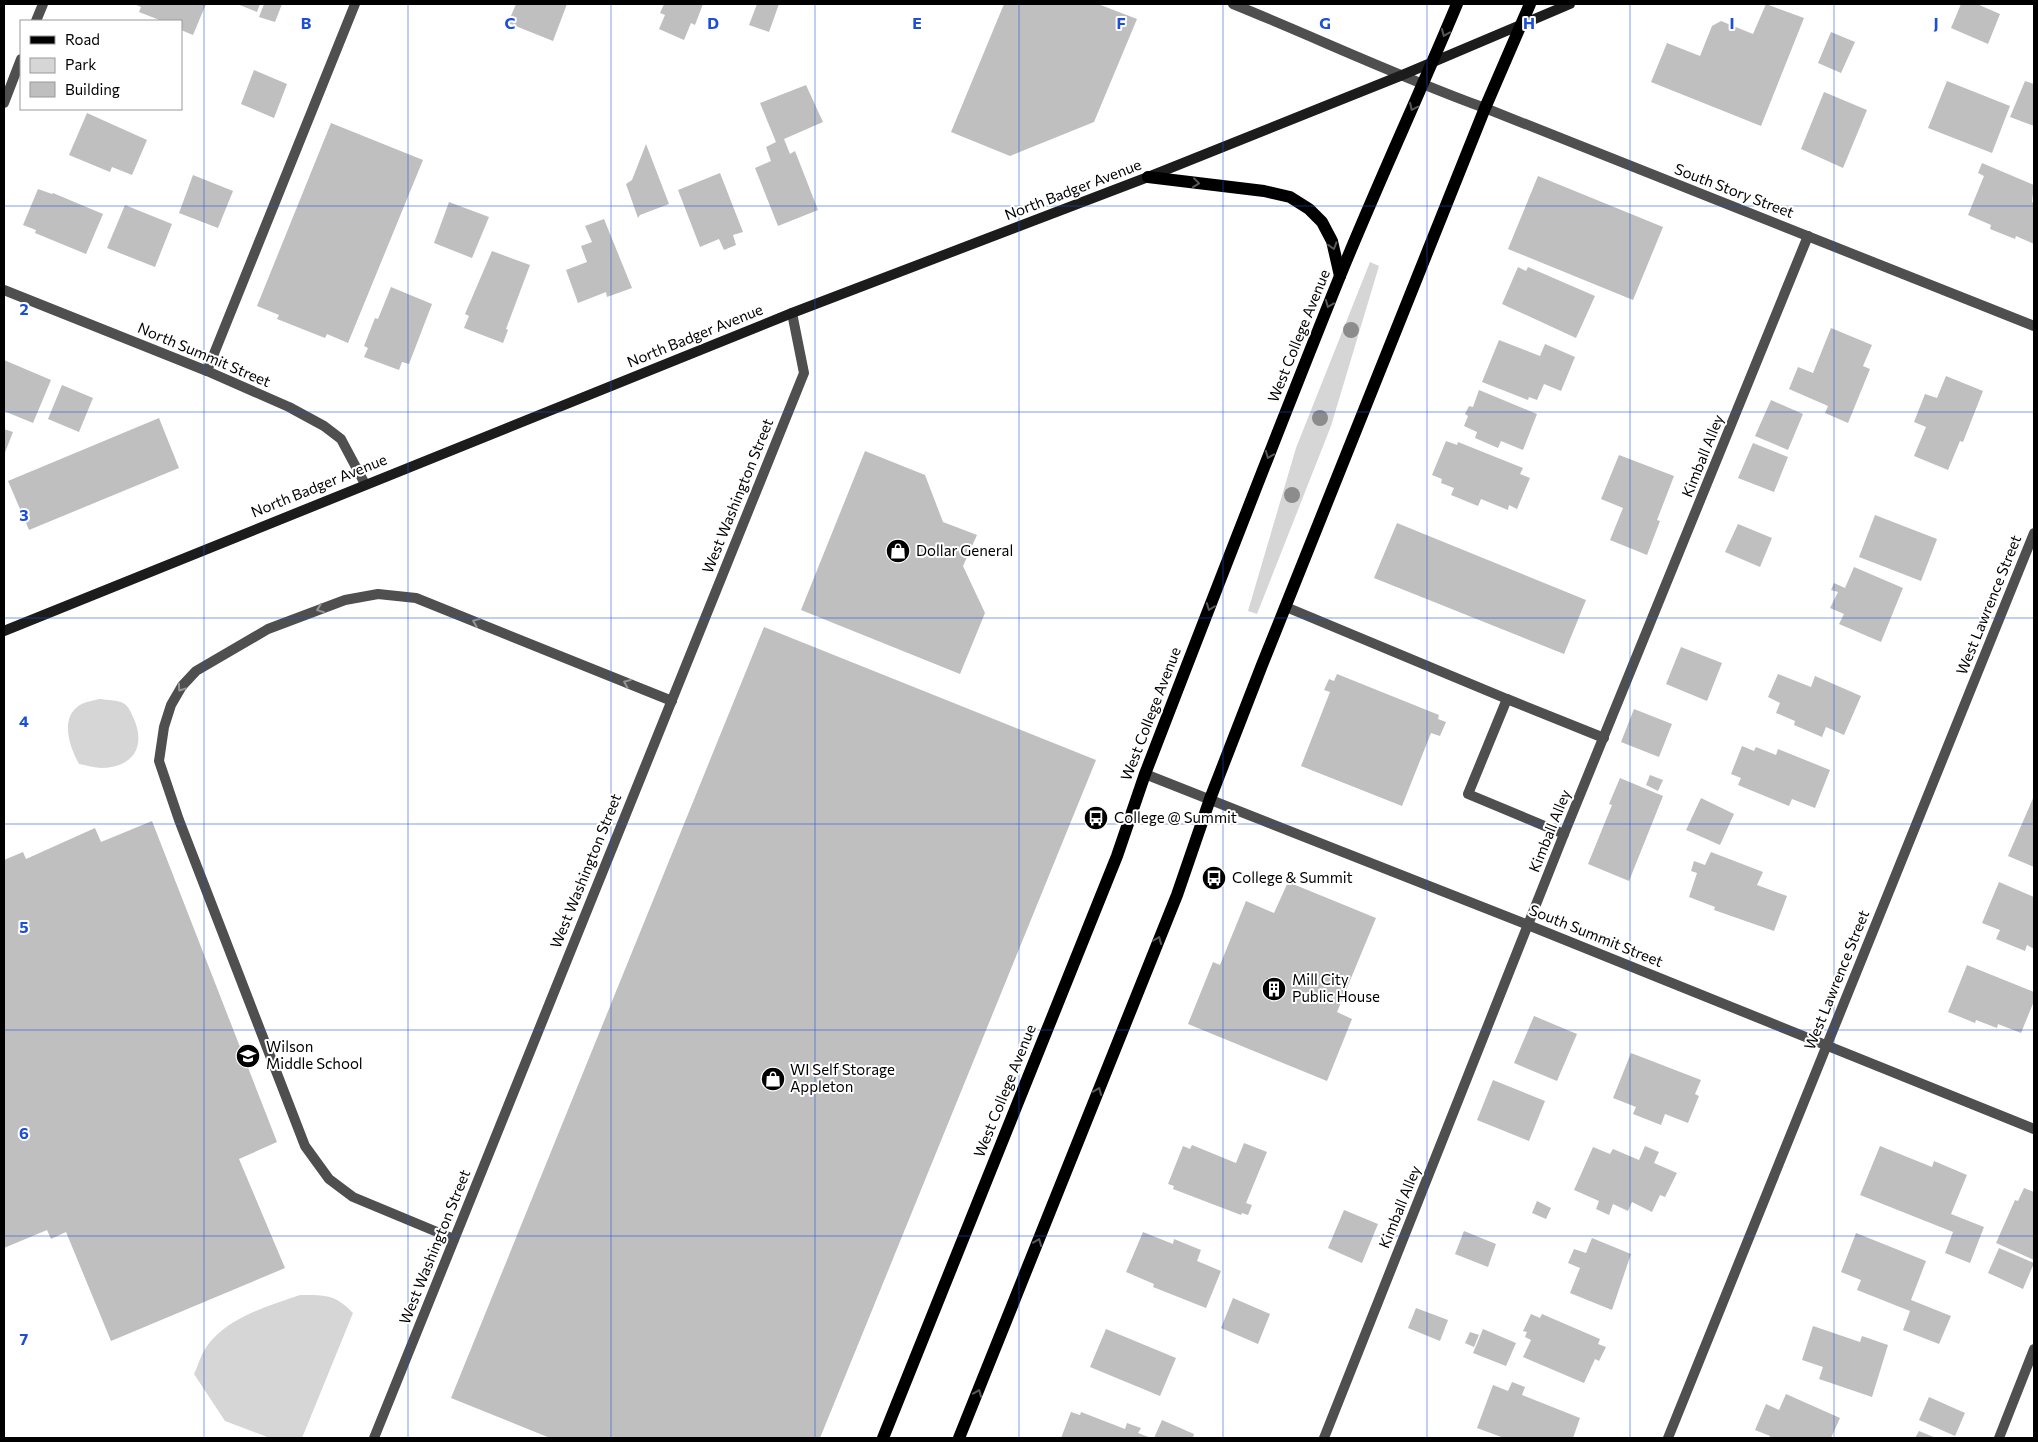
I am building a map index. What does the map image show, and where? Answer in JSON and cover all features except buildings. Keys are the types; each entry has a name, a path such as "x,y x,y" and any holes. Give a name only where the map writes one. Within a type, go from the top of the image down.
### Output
{"main road":[{"name":"West College Avenue","path":"883,1438 1113,865 1145,774 1340,276 1457,4"},
{"path":"960,1438 1169,913 1210,799 1286,607 1485,108 1530,4"},
{"name":"North Badger Avenue","path":"4,631 792,313 1148,177 1400,76 1570,4"},
{"path":"1148,177 1264,191 1290,197 1309,209 1322,222 1332,241 1340,276"}],"street":[{"path":"36,20 43,4"},
{"path":"207,371 355,4"},
{"name":"South Story Street","path":"1233,4 1315,37 1423,86 1485,108 2034,326"},
{"path":"4,102 20,62"},
{"name":"Kimball Alley","path":"1324,1438 1564,834 1808,236"},
{"name":"North Summit Street","path":"4,290 207,371 289,407 324,426 341,439 365,484"},
{"name":"West Washington Street","path":"374,1438 804,373 792,313"},
{"name":"West Lawrence Street","path":"1668,1438 2034,533"},
{"path":"454,1239 353,1197 329,1179 305,1146 183,829 159,761 170,705 182,686 196,671 268,629 345,600 378,594 416,598 672,701"},
{"path":"1286,607 1604,738"},
{"path":"1507,699 1468,794 1564,834"},
{"name":"South Summit Street","path":"1145,774 1827,1044 2034,1129"},
{"path":"1999,1438 2034,1349"}],"green space":[{"path":"1370,262 1379,266 1331,426 1257,614 1248,611 1296,448"},
{"path":"100,699 118,701 127,706 137,729 137,747 134,754 122,764 113,767 96,768 79,764 69,740 68,722 76,708 84,703"},
{"path":"300,1295 316,1295 335,1299 353,1313 302,1438 270,1438 225,1421 194,1374 205,1349 216,1336 237,1320 262,1308"}],"place":[{"name":"Dollar General","path":"898,551"},
{"name":"College @ Summit","path":"1096,818"},
{"name":"College & Summit","path":"1214,878"},
{"name":"Mill City Public House","path":"1274,989"},
{"name":"Wilson Middle School","path":"248,1056"},
{"name":"WI Self Storage Appleton","path":"773,1079"}]}
